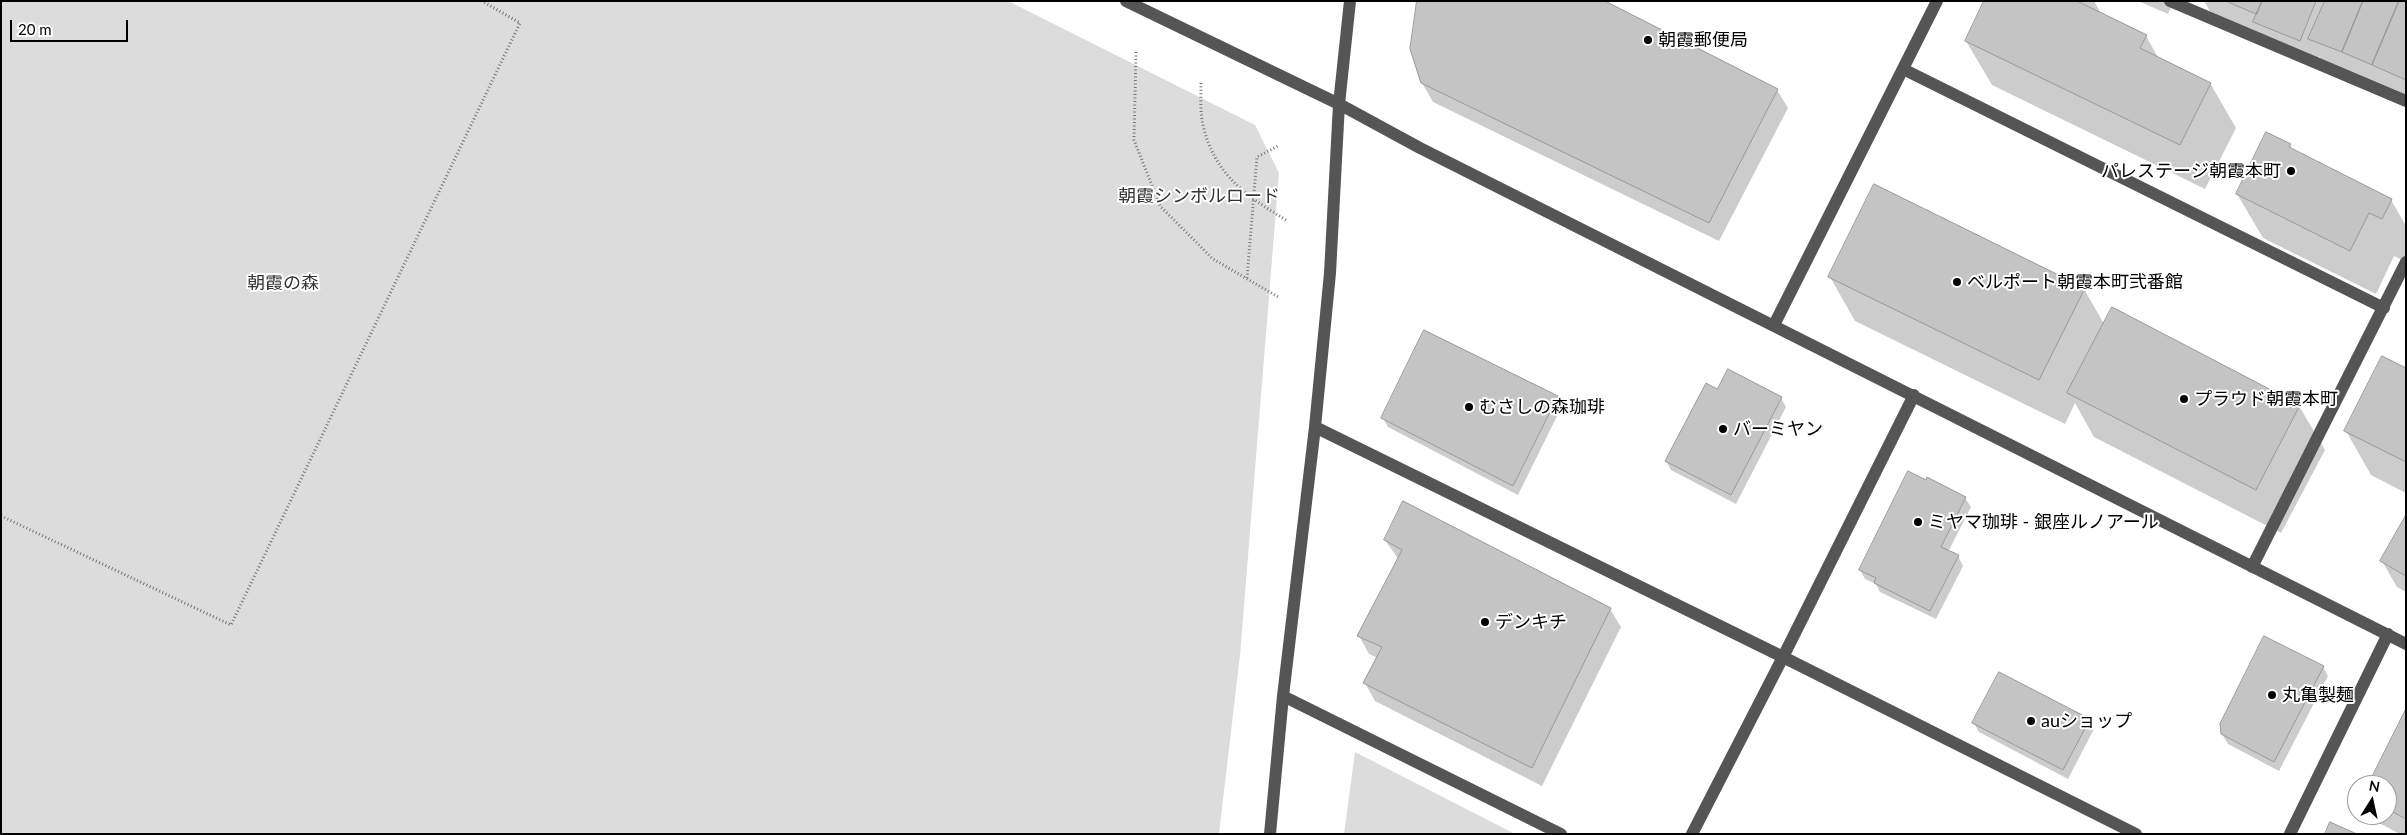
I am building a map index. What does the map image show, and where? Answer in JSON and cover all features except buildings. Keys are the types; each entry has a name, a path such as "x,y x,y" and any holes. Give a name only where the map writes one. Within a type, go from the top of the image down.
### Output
{"street":[{"path":"1126,1 1339,104 1420,148 2406,644"},
{"path":"1270,834 1283,696 1315,427 1330,273 1339,104 1350,1"},
{"path":"1774,325 1937,1"},
{"path":"2170,1 2406,101"},
{"path":"1903,69 2384,308"},
{"path":"2252,567 2406,262"},
{"path":"1692,834 1914,395"},
{"path":"1315,427 1783,657 2136,834"},
{"path":"2290,834 2388,634"},
{"path":"1283,696 1561,834"}],"path":[{"path":"1,516 231,625 520,23 482,1"},
{"path":"1136,52 1134,140 1160,206 1213,259 1280,298"},
{"path":"1201,83 1202,124 1215,159 1239,189 1286,220"},
{"path":"1247,278 1257,157 1278,146"}],"green space":[{"path":"1,1 1008,1 1255,125 1279,173 1240,655 1219,834 1,834"},
{"path":"1355,752 1515,834 1344,834"}],"place":[{"name":"朝霞郵便局","path":"1648,40"},
{"name":"パレステージ朝霞本町","path":"2291,171"},
{"name":"ベルポート朝霞本町弐番館","path":"1957,282"},
{"name":"プラウド朝霞本町","path":"2184,399"},
{"name":"むさしの森珈琲","path":"1469,407"},
{"name":"バーミヤン","path":"1723,429"},
{"name":"ミヤマ珈琲 - 銀座ルノアール","path":"1918,522"},
{"name":"デンキチ","path":"1485,622"},
{"name":"丸亀製麺","path":"2272,695"},
{"name":"auショップ","path":"2031,721"}],"park label":[{"name":"朝霞シンボルロード","path":"1199,196"},
{"name":"朝霞の森","path":"283,283"}]}
